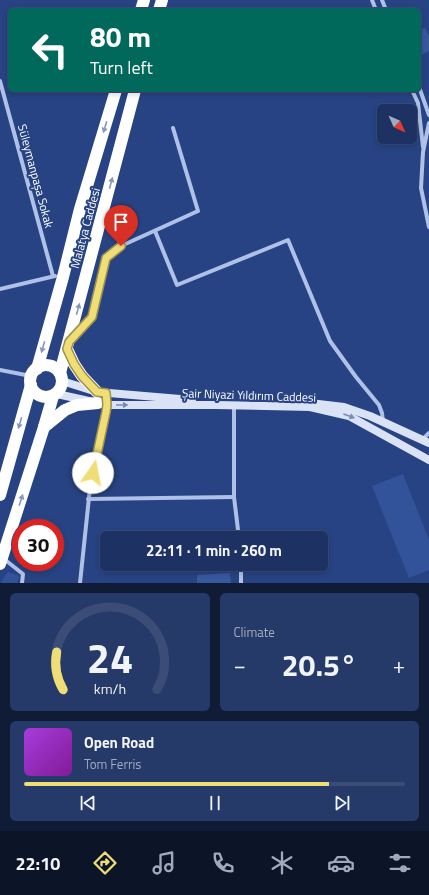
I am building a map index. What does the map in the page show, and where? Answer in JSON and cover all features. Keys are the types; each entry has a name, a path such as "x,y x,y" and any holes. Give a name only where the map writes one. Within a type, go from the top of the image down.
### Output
{"highway":[{"name":"Malatya Caddesi","path":"0,495 33,376 58,276 80,210 115,92"},
{"name":"Malatya Caddesi","path":"61,377 134,92"},
{"path":"44,427 65,410 77,404 102,398 82,376 74,364 68,346"},
{"path":"1,561 55,395 61,388 61,377 57,369 47,365 42,366 33,376 35,393 43,397 55,395"}],"street":[{"name":"Süleymanpaşa Sokak","path":"0,81 58,276"},
{"path":"413,92 418,102 423,152 421,188 429,227"},
{"path":"421,92 429,115"},
{"path":"423,152 429,124"},
{"path":"68,346 92,317 106,258 121,246 198,211 173,128"},
{"path":"155,231 177,285 288,240 330,341 356,377 379,405 383,422"},
{"path":"0,289 58,276"},
{"path":"0,370 33,376"},
{"path":"61,377 102,398 315,403 344,407 427,438"},
{"name":"Şair Niyazi Yıldırım Caddesi","path":"55,395 234,405 310,407 349,416 429,460"},
{"path":"80,583 88,499 102,398"},
{"path":"234,405 234,497 238,531"},
{"path":"88,499 234,497"},
{"path":"1,561 23,574 22,583"},
{"path":"241,571 241,583"}],"shaded area":[{"path":"403,474 429,540 429,570 409,578 372,486"},
{"path":"8,572 19,576 17,583 1,583"}],"building":[{"path":"425,28 429,36 429,51 421,55 421,29"},
{"path":"230,573 231,583 197,583 197,575"}],"route":[{"path":"93,473 106,412 106,393 97,392 82,376 67,349 69,342 92,317 106,258 121,246"}]}
